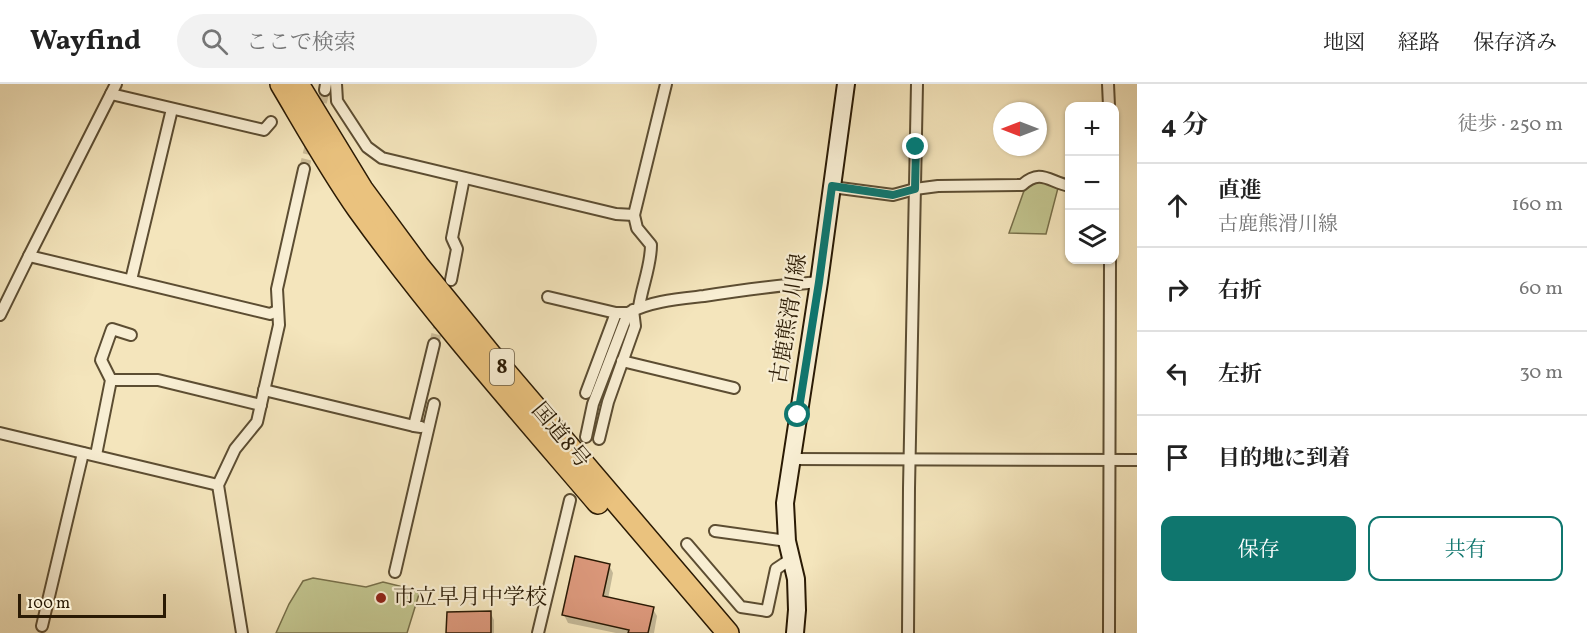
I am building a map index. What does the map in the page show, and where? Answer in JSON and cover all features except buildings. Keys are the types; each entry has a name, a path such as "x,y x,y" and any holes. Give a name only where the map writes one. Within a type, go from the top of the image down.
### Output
{"highway":[{"name":"国道8号","path":"281,84 357,208 429,303 710,633"},
{"name":"国道8号","path":"298,84 362,189 418,265 491,355 728,633"}],"main road":[{"name":"古鹿熊滑川線","path":"795,633 797,610 795,579 788,541 785,503 819,282 846,84"}],"street":[{"path":"336,84 338,101 367,147 382,158 616,214 634,215"},
{"path":"585,437 593,404 642,290 651,261 651,245 637,228 634,215 666,84"},
{"path":"908,633 917,84"},
{"path":"1108,84 1108,102"},
{"path":"0,315 113,89 172,108 264,130 271,122"},
{"path":"131,280 172,108"},
{"path":"242,633 218,485 235,449 257,422 279,325 277,289 304,169"},
{"path":"832,186 893,195 938,186 1022,185 1030,178 1039,176 1065,184"},
{"path":"451,280 457,249 452,238 464,178"},
{"path":"29,256 270,314 277,311"},
{"path":"1109,633 1110,264"},
{"path":"548,297 616,313 660,302 819,282"},
{"path":"599,439 608,402 635,326 633,310"},
{"path":"586,393 616,313"},
{"path":"96,455 111,380 101,360 112,329 131,335"},
{"path":"414,426 434,344"},
{"path":"622,362 734,388"},
{"path":"111,380 158,380 261,405"},
{"path":"264,390 427,428"},
{"path":"395,572 434,404"},
{"path":"0,433 218,485"},
{"path":"42,626 83,453"},
{"path":"791,459 1137,460"},
{"path":"538,633 570,500"},
{"path":"716,531 788,541"},
{"path":"687,544 741,607 767,611 777,569 791,559"}],"green space":[{"path":"1031,181 1042,181 1058,188 1046,234 1009,233 1025,188"},
{"path":"313,578 366,587 383,582 420,591 407,633 276,633 289,604 303,581"}],"tunnel":[{"path":"318,117 325,90"},
{"path":"304,169 312,137"},
{"path":"434,344 441,315"}],"place":[{"name":"市立早月中学校","path":"381,598"}],"route":[{"path":"798,415 832,186 893,195 915,189 916,147"}]}
